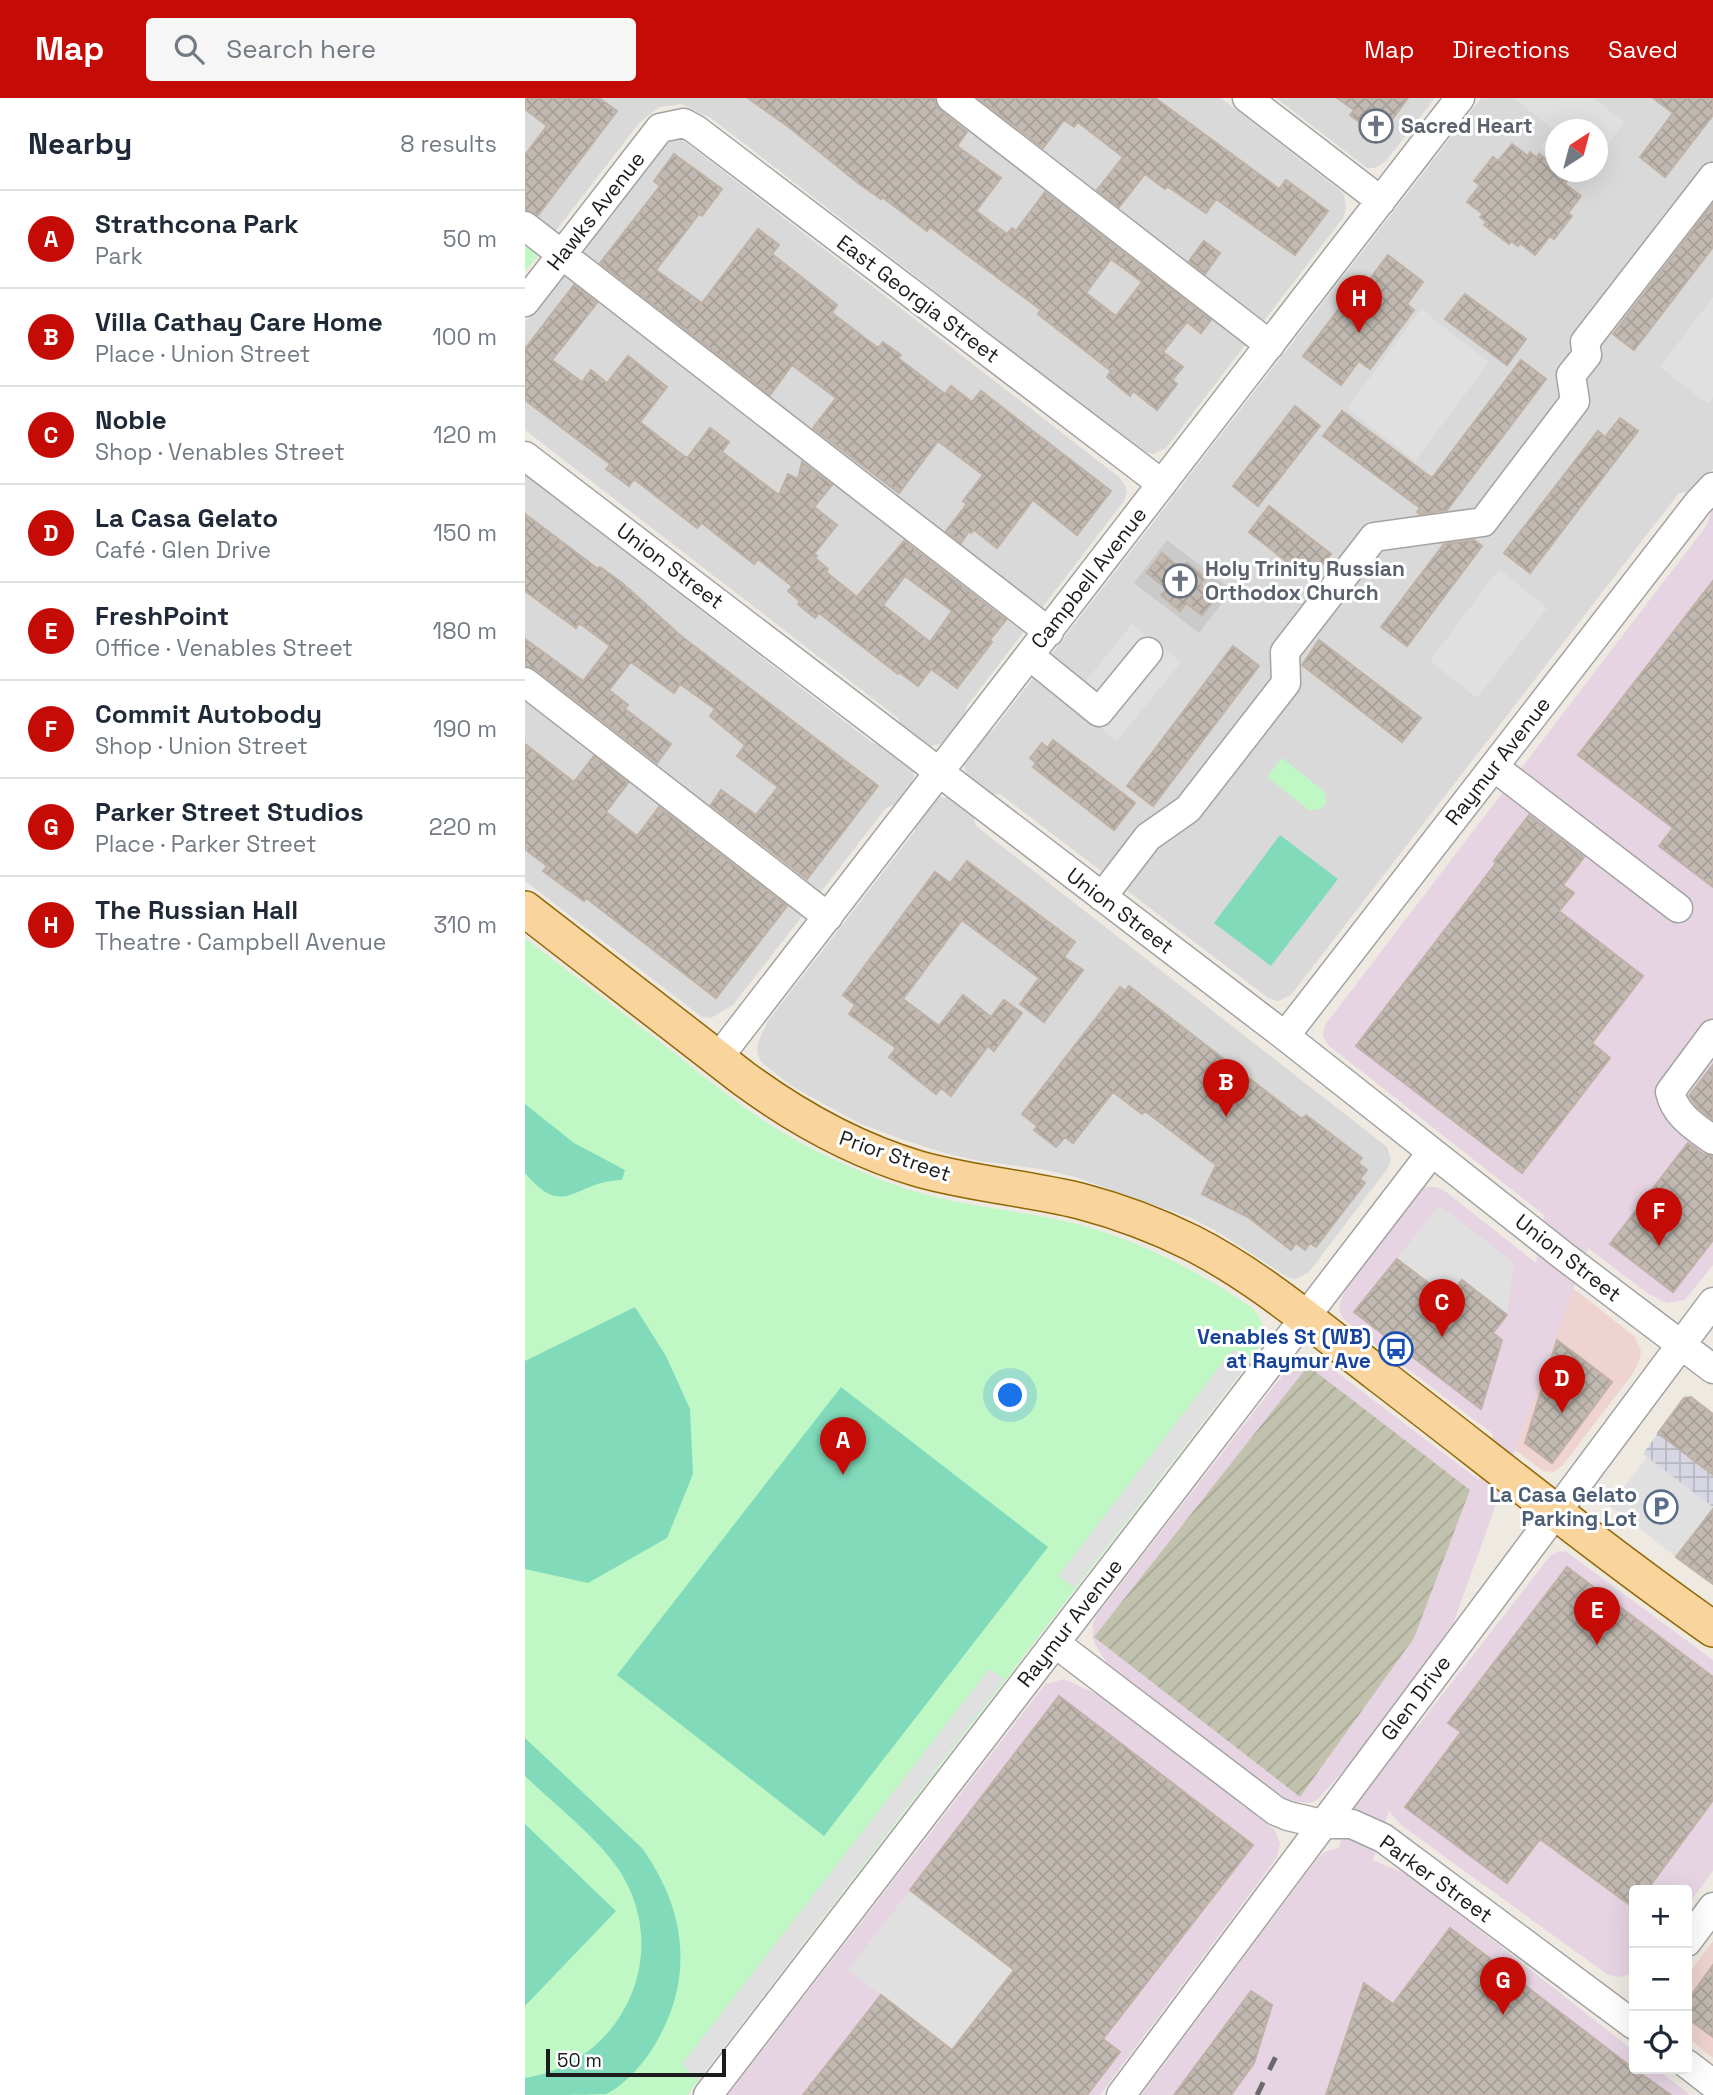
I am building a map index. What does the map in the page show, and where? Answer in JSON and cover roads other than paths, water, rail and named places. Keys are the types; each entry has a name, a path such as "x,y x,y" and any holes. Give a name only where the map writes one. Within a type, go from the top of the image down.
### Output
{"main road":[{"name":"Prior Street","path":"525,909 776,1102 834,1135 919,1169 1081,1202 1148,1224 1192,1243 1235,1268 1713,1629"}],"street":[{"path":"951,98 1270,345"},
{"path":"1247,98 1381,201"},
{"name":"Campbell Avenue","path":"718,1058 1460,98"},
{"name":"East Georgia Street","path":"671,124 684,123 695,129 1162,484"},
{"name":"Hawks Avenue","path":"525,302 660,128 671,124"},
{"path":"1102,897 1148,837 1188,810 1270,705 1286,683 1285,652 1374,537 1483,522 1575,401 1571,375 1587,355 1585,342 1713,177"},
{"path":"525,226 1049,632"},
{"name":"Union Street","path":"525,456 1285,1036 1713,1369"},
{"name":"Raymur Avenue","path":"1285,1036 1697,503 1713,487"},
{"path":"1030,656 1099,712 1148,652"},
{"path":"525,682 828,916"},
{"path":"1494,766 1678,908"},
{"path":"1713,1034 1669,1092 1671,1101 1683,1117 1713,1140"},
{"name":"Raymur Avenue","path":"708,2095 1432,1152"},
{"name":"Glen Drive","path":"1121,2095 1713,1302"},
{"name":"Parker Street","path":"1055,1643 1276,1811 1322,1824 1352,1824 1383,1838 1629,2016"},
{"path":"1692,1935 1713,1908"},
{"path":"1692,2068 1713,2084"}],"railway":[{"path":"1257,2095 1281,2046"}],"place":[{"name":"Sacred Heart","path":"1376,126"},
{"name":"The Russian Hall","path":"1359,333"},
{"name":"Holy Trinity Russian Orthodox Church","path":"1180,581"},
{"name":"Villa Cathay Care Home","path":"1226,1117"},
{"name":"Commit Autobody","path":"1659,1246"},
{"name":"Noble","path":"1442,1337"},
{"name":"Venables St (WB) at Raymur Ave","path":"1396,1349"},
{"name":"La Casa Gelato","path":"1562,1413"},
{"name":"Strathcona Park","path":"843,1475"},
{"name":"La Casa Gelato Parking Lot","path":"1661,1507"},
{"name":"FreshPoint","path":"1597,1645"},
{"name":"Parker Street Studios","path":"1503,2015"}]}
